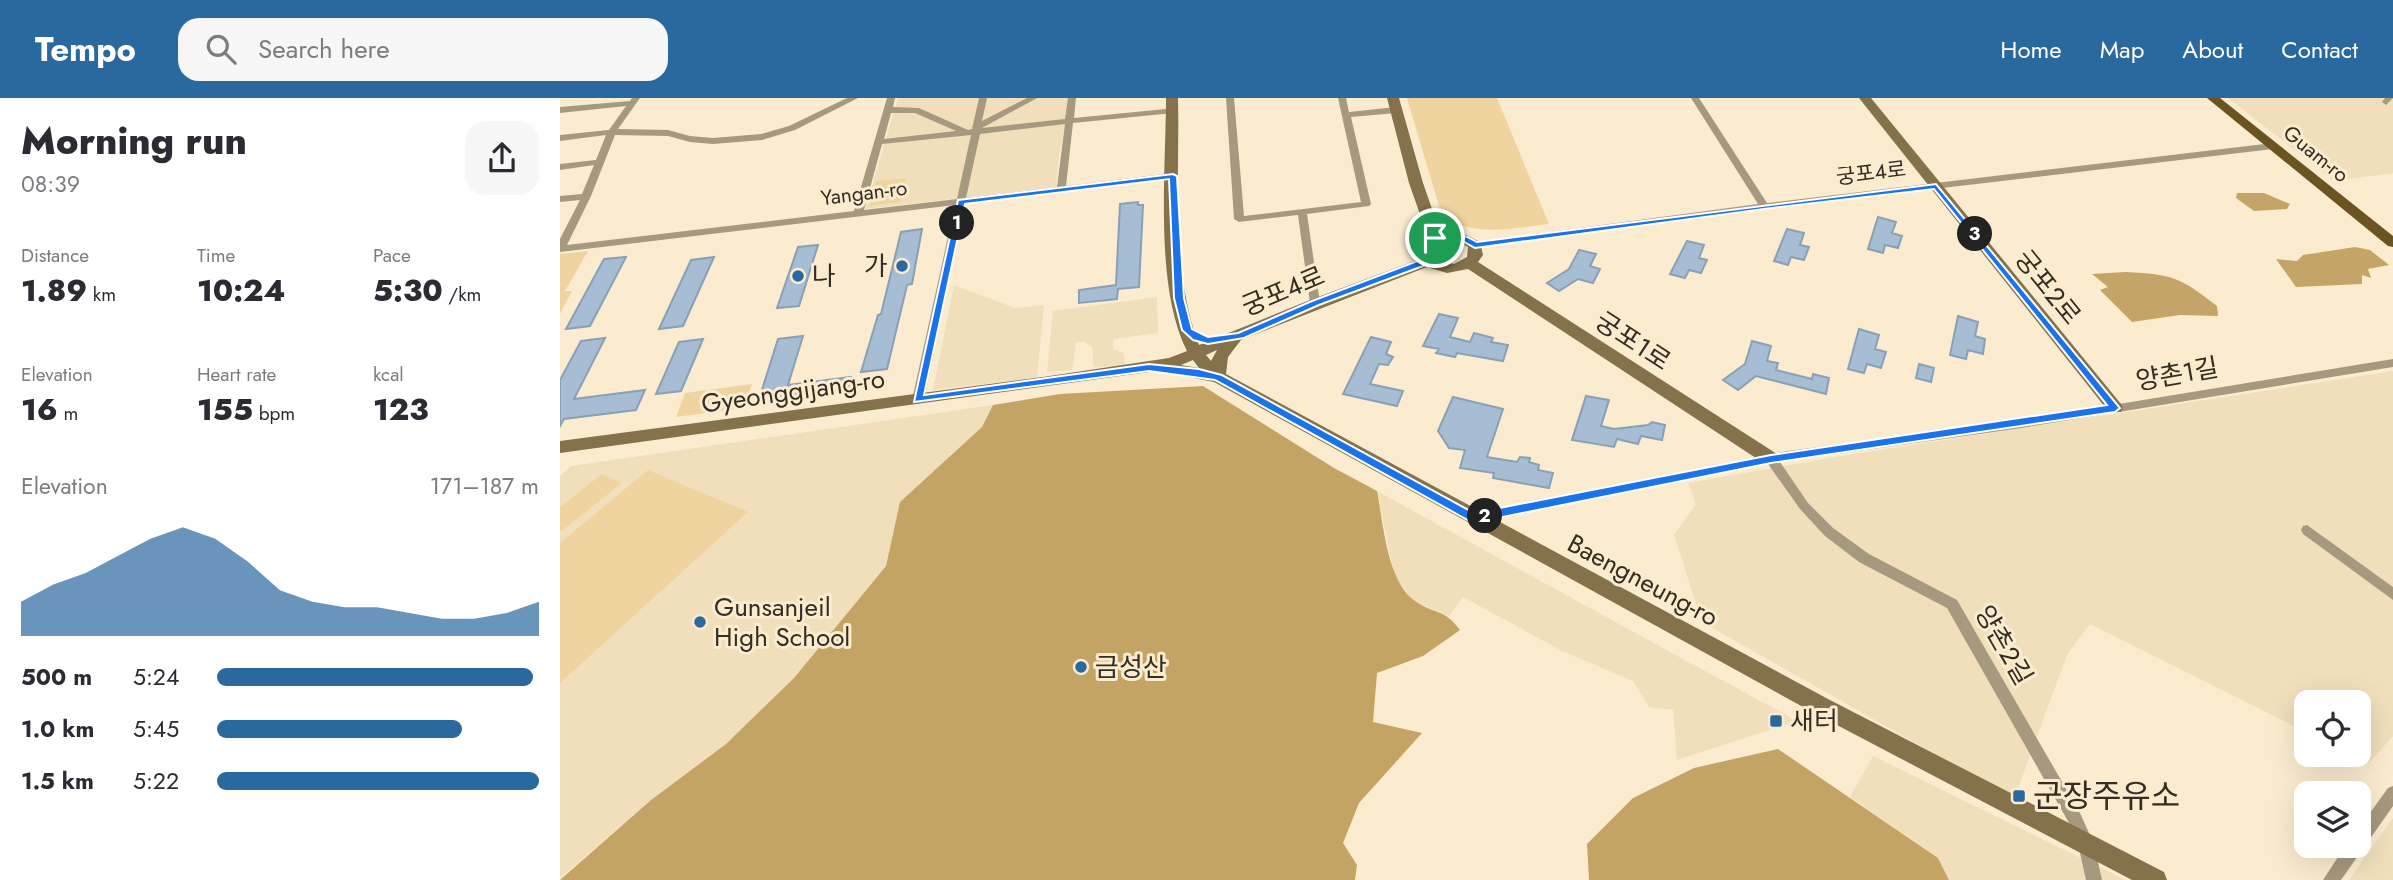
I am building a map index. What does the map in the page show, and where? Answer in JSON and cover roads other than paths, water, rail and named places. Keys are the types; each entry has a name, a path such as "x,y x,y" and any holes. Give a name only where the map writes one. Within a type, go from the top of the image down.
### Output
{"main road":[{"name":"Guam-ro","path":"2213,98 2393,243"}],"street":[{"path":"560,138 612,132 668,133 713,141 762,137 792,128 854,98"},
{"path":"858,213 891,98"},
{"path":"918,400 983,98"},
{"path":"889,110 916,110 974,131 1032,98"},
{"path":"1061,190 1072,98"},
{"path":"1230,98 1239,219 1366,204 1342,98"},
{"path":"1695,98 1764,206"},
{"name":"궁포2로","path":"1865,98 2115,408"},
{"path":"560,249 586,197 612,132 635,100"},
{"path":"560,110 635,100"},
{"path":"879,142 1067,123 1172,104"},
{"name":"Baengneung-ro","path":"1172,104 1179,298 1197,355 1218,377 1821,706 2156,880"},
{"path":"1346,115 1394,104 1435,238"},
{"name":"궁포4로","path":"1475,245 1764,206 2273,146"},
{"path":"560,167 600,162"},
{"name":"Yangan-ro","path":"560,249 1173,176"},
{"path":"560,199 586,197"},
{"path":"1302,212 1315,303"},
{"path":"1458,235 1475,245 1476,255 1469,263 1447,268 1428,261 1424,251 1435,238 1458,235"},
{"name":"궁포4로","path":"1197,355 1315,303 1428,261"},
{"name":"궁포1로","path":"1469,263 1771,459"},
{"path":"1153,367 1169,360 1180,346 1179,298"},
{"path":"1187,330 1196,338 1208,341 1240,336"},
{"path":"1153,367 1218,377 1216,367 1219,358 1224,349 1240,336"},
{"name":"Gyeonggijang-ro","path":"560,447 1153,367 1197,355"},
{"name":"양촌1길","path":"1473,518 1771,459 2393,363"},
{"name":"양촌2길","path":"1771,459 1804,506 1829,532 1864,558 1952,604 2052,776 2086,844 2094,880"},
{"path":"2307,530 2393,594"},
{"path":"2371,824 2393,793"},
{"path":"2332,880 2347,858"}],"place":[{"name":"가","path":"902,266"},
{"name":"나","path":"798,276"},
{"name":"Gunsanjeil High School","path":"700,622"},
{"name":"금성산","path":"1081,667"},
{"name":"새터","path":"1776,721"},
{"name":"군장주유소","path":"2019,796"}]}
